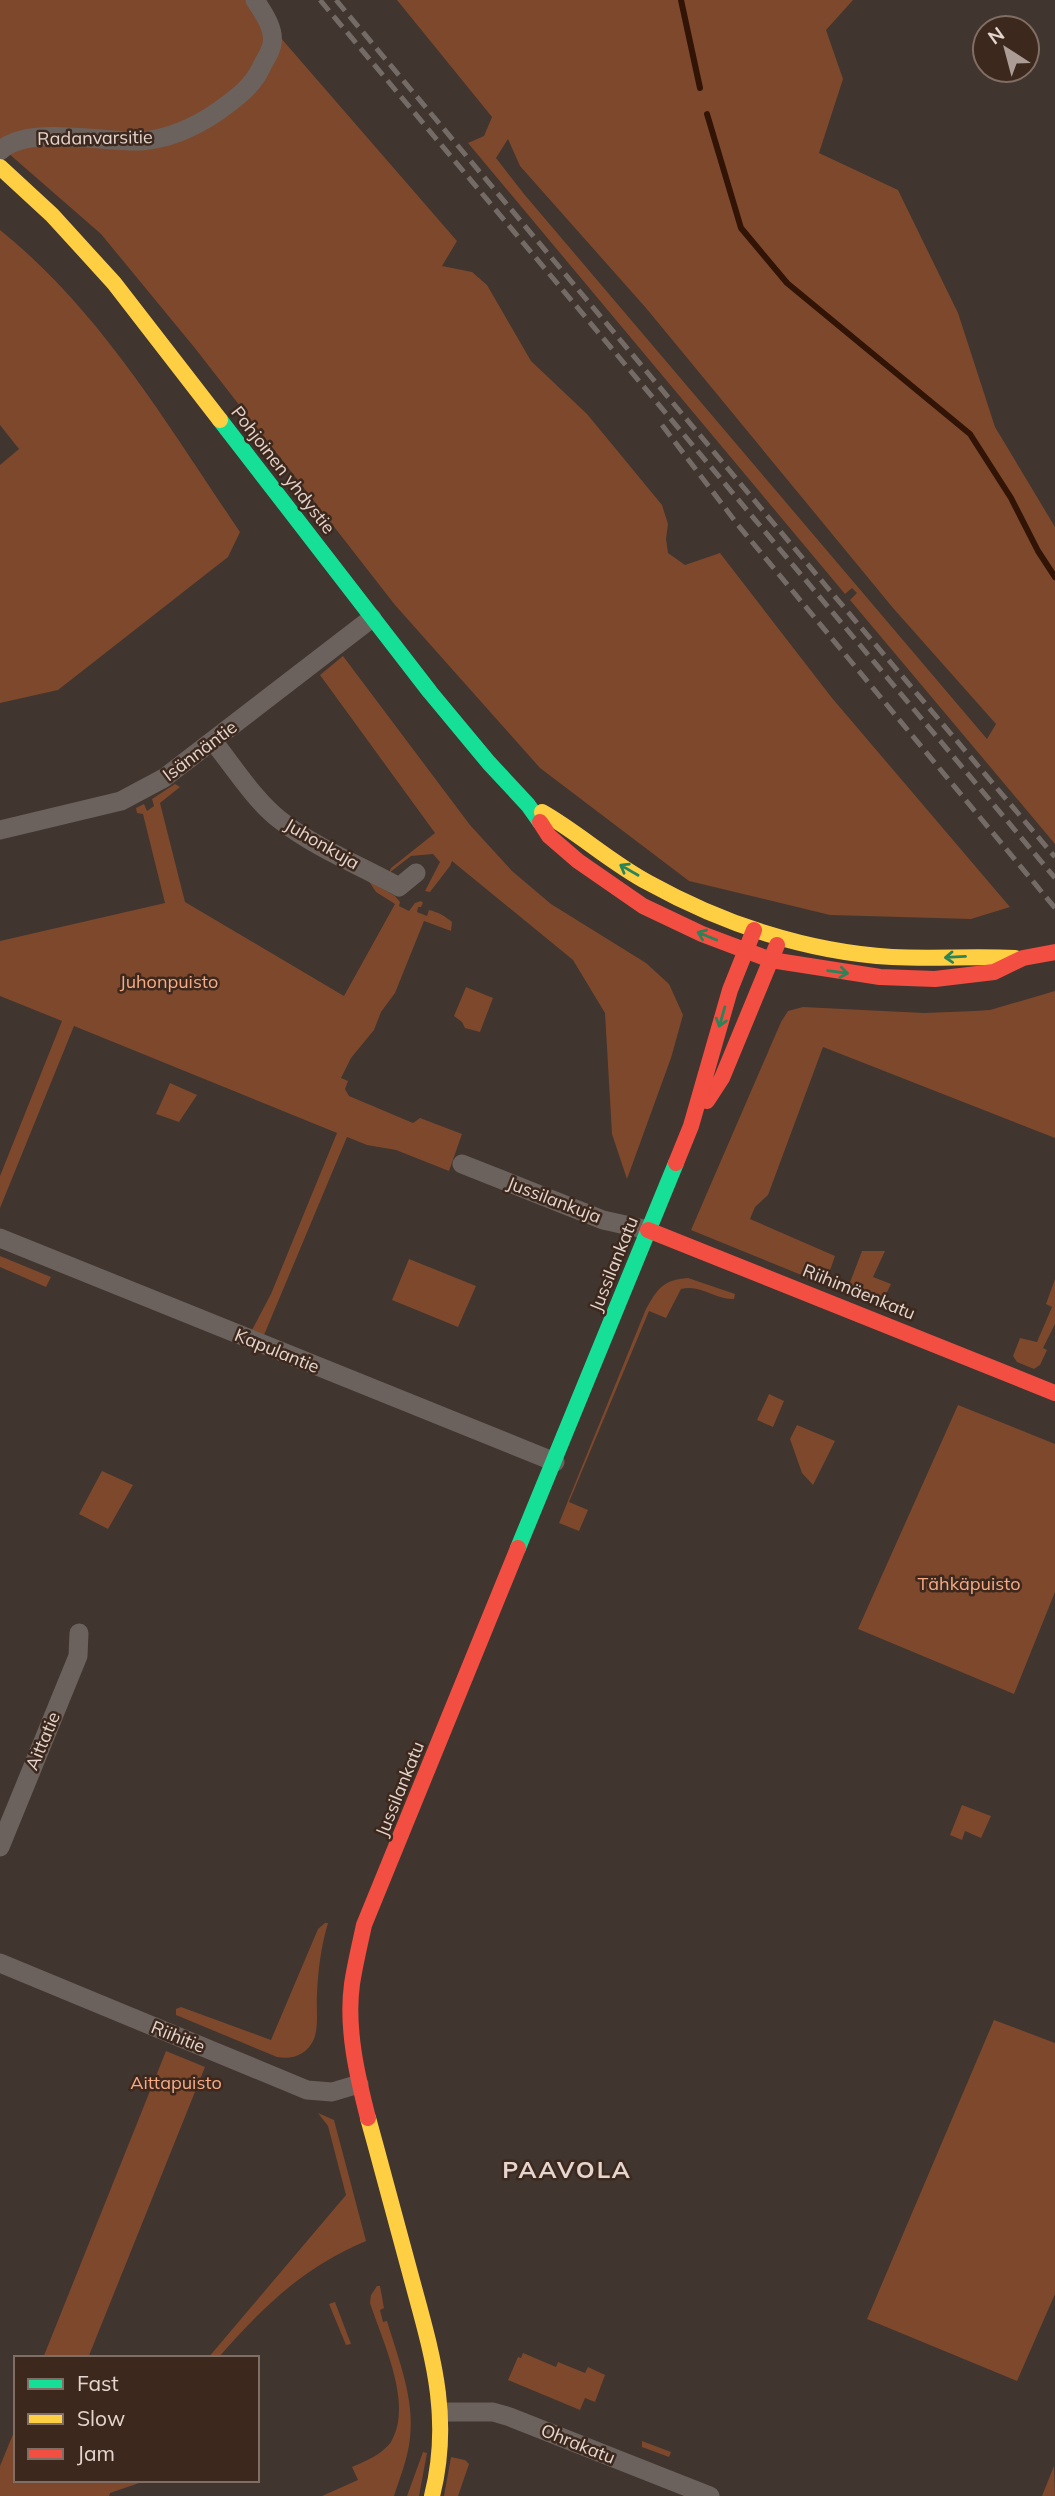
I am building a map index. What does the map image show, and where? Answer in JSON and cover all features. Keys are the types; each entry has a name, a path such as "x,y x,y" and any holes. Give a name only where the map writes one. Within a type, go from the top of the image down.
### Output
{"main road":[{"name":"Pohjoinen yhdystie","path":"0,167 52,215 114,283 372,618 489,763 528,805 550,836 578,860 627,896 677,923 771,960 842,973 907,979 973,976 994,972 1023,958"},
{"name":"Pohjoinen yhdystie","path":"528,805 563,823 608,859 653,885 708,912 780,938 813,946 889,957 1023,958 1055,952"},
{"name":"Jussilankatu","path":"432,2496 439,2466 441,2412 436,2371 359,2084 351,2031 352,1986 364,1924 691,1126 730,990 754,930"},
{"name":"Jussilankatu","path":"691,1126 722,1078 780,938"},
{"name":"Riihimäenkatu","path":"648,1230 1055,1393"}],"street":[{"name":"Radanvarsitie","path":"0,151 7,144 30,138 142,141 177,133 205,121 243,93 257,76 272,43 270,25 255,0"},
{"name":"Isännäntie","path":"0,830 121,801 164,778 372,618"},
{"name":"Juhonkuja","path":"213,741 279,820 399,887 416,873"},
{"name":"Jussilankuja","path":"461,1164 604,1220 648,1230"},
{"name":"Kapulantie","path":"0,1238 555,1462"},
{"name":"Aittatie","path":"0,1847 78,1656 79,1633"},
{"name":"Riihitie","path":"0,1963 307,2090 332,2092 359,2084"},
{"name":"Ohrakatu","path":"441,2412 493,2412 510,2417 710,2496"}],"green space":[{"path":"0,0 248,0 457,241 442,266 472,272 487,285 531,361 587,414 662,505 668,524 668,553 685,565 720,553 832,698 1010,907 971,919 830,915 689,881 540,768 395,605 194,347 101,234 0,146"},
{"path":"397,0 853,0 826,30 843,79 819,153 898,190 958,313 995,427 1055,527 1055,844 850,600 857,593 852,588 845,594 468,143 484,136 492,117","holes":["508,139 520,166 646,308 893,608 996,724 987,739 524,194 496,158"]},
{"path":"0,230 70,296 101,333 159,411 240,532 228,557 58,690 0,703 0,465 19,449 0,425"},
{"path":"343,656 470,825 512,871 551,904 646,963 669,984 683,1015 671,1058 627,1179 612,1134 605,1013 573,960 452,861 430,892 425,891 440,862 433,854 411,856 389,873 391,868 435,833 320,675"},
{"name":"Juhonpuisto","path":"175,784 180,787 160,803 185,902 344,996 395,904 376,892 368,880 395,896 400,902 399,906 409,911 415,903 421,901 423,903 417,912 427,916 429,910 452,922 451,931 424,921 395,993 381,1012 374,1030 351,1058 341,1078 348,1081 345,1089 349,1096 413,1123 420,1118 462,1134 449,1171 396,1150 367,1145 347,1137 264,1335 252,1330 271,1294 337,1133 74,1026 0,1208 0,1176 62,1021 0,996 0,941 165,903 143,814 137,813 136,808 144,804 147,811 154,806 152,799"},
{"path":"466,987 493,998 480,1032 465,1028 454,1016"},
{"path":"1055,991 1055,1138 823,1047 768,1195 755,1207 750,1219 835,1256 826,1282 821,1283 691,1230 788,1011 803,1007 924,1013 990,1010"},
{"path":"170,1083 197,1095 179,1122 156,1114"},
{"path":"862,1251 885,1251 873,1277 891,1284 878,1304 848,1293"},
{"path":"0,1256 51,1277 46,1287 0,1267"},
{"path":"409,1259 476,1286 458,1327 392,1300"},
{"path":"688,1278 735,1294 734,1299 688,1288 681,1289 666,1318 649,1311 569,1502 588,1510 579,1531 559,1523 646,1309 662,1286"},
{"path":"1055,1279 1055,1324 1043,1348 1047,1350 1040,1365 1034,1369 1017,1362 1013,1356 1020,1338 1037,1342 1052,1307 1046,1304"},
{"path":"769,1394 784,1401 773,1427 757,1420"},
{"name":"Tähkäpuisto","path":"958,1405 1055,1444 1055,1592 1014,1694 858,1629"},
{"path":"797,1425 835,1441 813,1485 802,1473 790,1439"},
{"path":"102,1471 133,1485 108,1529 79,1514"},
{"path":"962,1805 991,1816 981,1838 965,1831 962,1840 950,1835"},
{"path":"328,1923 319,1968 316,2034 303,2053 288,2058 277,2057 176,2015 176,2009 181,2007 271,2040 318,1929"},
{"path":"994,2020 1055,2043 1055,2294 1017,2381 867,2319"},
{"name":"Aittapuisto","path":"166,2051 205,2067 89,2356 44,2356"},
{"path":"318,2113 334,2120 366,2241 303,2276 251,2322 220,2356 210,2356 346,2195 328,2126"},
{"path":"377,2286 380,2286 384,2308 380,2310 383,2322 387,2321 408,2394 411,2423 406,2460 394,2496 322,2496 358,2480 352,2467 385,2449 398,2425 399,2408 393,2372 370,2303 371,2295"},
{"path":"335,2302 351,2344 346,2345 329,2304"},
{"path":"523,2353 556,2367 558,2362 585,2373 588,2367 605,2375 595,2402 585,2398 580,2410 508,2380 518,2357 521,2358"},
{"path":"14,2432 14,2482 142,2482 110,2493 109,2496 0,2496 0,2466"},
{"path":"642,2441 671,2452 669,2457 642,2447"},
{"path":"423,2452 427,2453 419,2496 407,2496"},
{"path":"451,2457 465,2460 469,2464 458,2496 444,2496"},
{"path":"1054,2466 1055,2496 1042,2496"}],"waterway":[{"path":"681,0 700,88"},
{"path":"707,114 741,228 787,283 970,434 1011,498 1038,551 1055,577"}],"railway":[{"path":"320,0 1055,878"},
{"path":"336,0 1055,857"},
{"path":"662,425 738,525 1055,908"}],"traffic: fast":[{"path":"220,420 430,692 540,822"},
{"path":"518,1548 676,1163"}],"traffic: slow":[{"path":"0,167 52,215 114,283 220,420"},
{"path":"542,812 649,883 706,911 766,934 860,954 907,958 1015,958"},
{"path":"368,2118 424,2326 436,2381 440,2437 432,2496"}],"traffic: jam":[{"path":"540,822 549,836 578,861 643,906 702,934 771,960 880,977 935,979 994,972 1023,958 1055,952"},
{"path":"676,1163 691,1126 730,990 754,930"},
{"path":"707,1101 722,1078 777,945"},
{"path":"648,1230 1055,1393"},
{"path":"368,2118 350,2017 352,1984 364,1925 518,1548"}],"district":[{"name":"PAAVOLA","path":"567,2170"}]}
